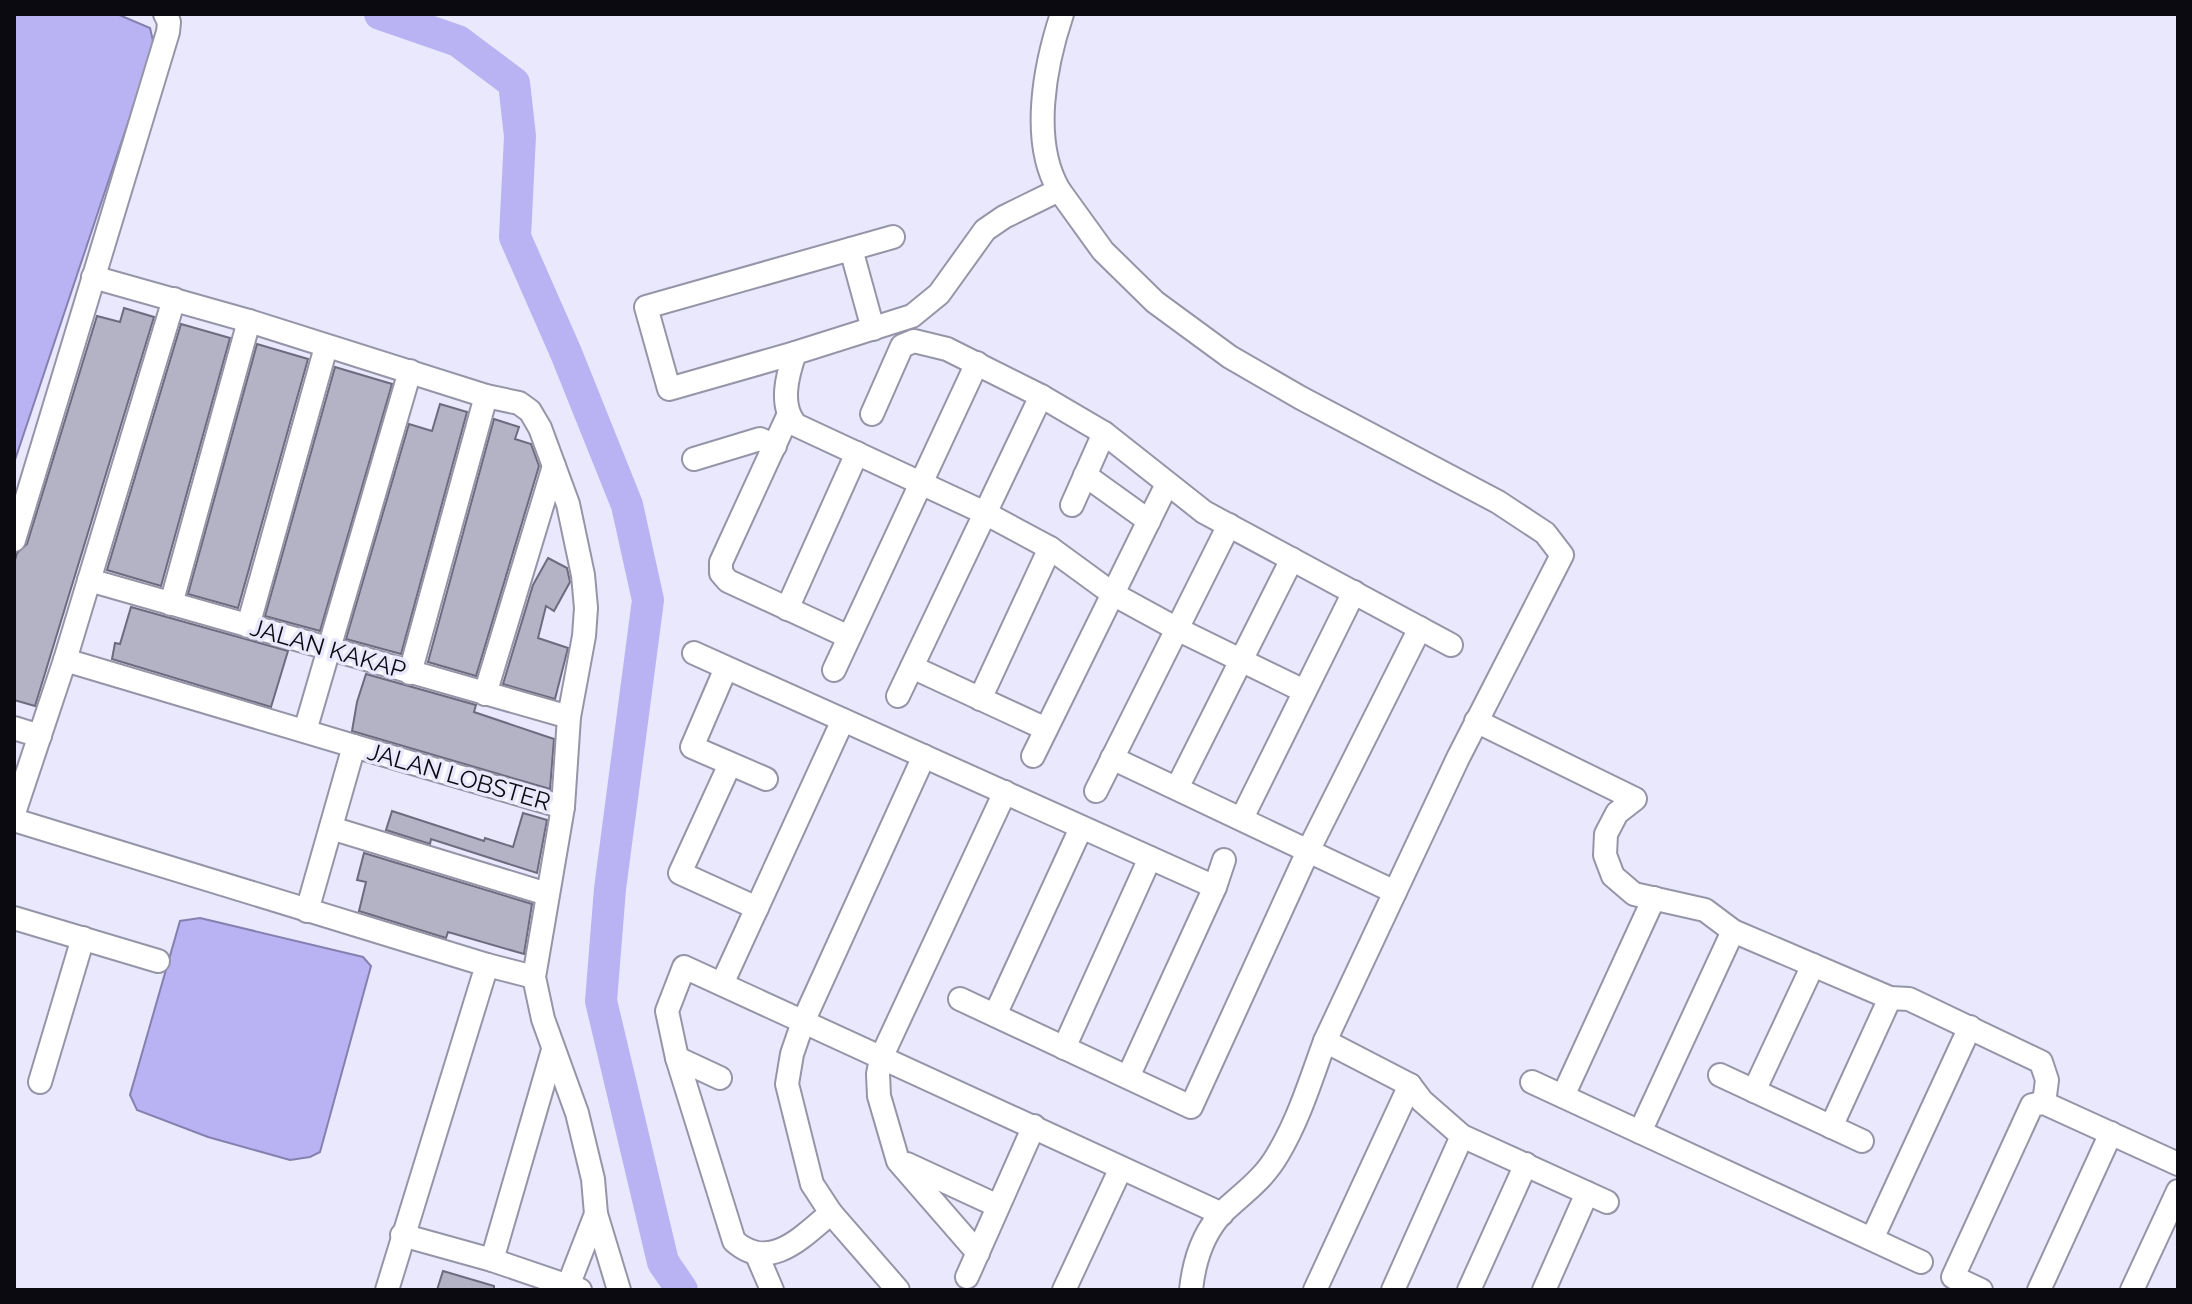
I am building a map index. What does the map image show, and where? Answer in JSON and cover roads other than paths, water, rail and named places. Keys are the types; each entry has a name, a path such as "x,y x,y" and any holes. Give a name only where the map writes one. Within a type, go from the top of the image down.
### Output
{"street":[{"path":"14,540 168,32 169,22 165,14"},
{"path":"1062,14 1049,52 1043,130 1049,172 1103,251 1155,302 1230,357 1498,502 1545,533 1562,555 1476,721 1325,1041 1298,1114 1277,1156 1252,1188 1222,1214 1200,1244 1191,1290"},
{"path":"893,237 646,307 669,389 912,316 939,294 985,230 1004,217 1059,190"},
{"path":"851,249 873,329"},
{"path":"93,277 249,321 486,396 519,403 530,411 568,504 585,594 584,636 569,717 563,807 534,977 553,1050 580,1125 593,1179 596,1214 619,1290"},
{"path":"14,813 65,660 174,299"},
{"path":"171,604 249,321"},
{"path":"872,414 902,346 914,341 947,349 1041,396 1104,433 1204,512 1451,645"},
{"path":"248,626 326,347"},
{"path":"795,353 785,404 788,416 796,425 985,513 1050,548 1113,594 1304,691"},
{"path":"834,670 977,363"},
{"path":"305,731 410,371"},
{"path":"410,673 486,396"},
{"path":"898,696 1041,396"},
{"path":"788,416 721,562 721,573 728,581 849,637"},
{"path":"1072,505 1104,433"},
{"path":"694,459 760,439 775,446"},
{"path":"787,609 857,453"},
{"path":"485,694 554,466"},
{"path":"1085,475 1149,521"},
{"path":"1033,756 1167,484"},
{"path":"1096,791 1229,525"},
{"path":"980,699 1050,548"},
{"path":"1177,788 1292,559"},
{"name":"JALAN KAKAP","path":"89,580 569,717"},
{"path":"1242,818 1354,592"},
{"path":"960,999 1191,1107 1309,849 1420,628"},
{"path":"694,653 1215,887"},
{"name":"JALAN LOBSTER","path":"65,660 563,807"},
{"path":"912,667 1046,729"},
{"path":"726,668 692,747 766,779"},
{"path":"722,984 843,720"},
{"path":"1476,721 1635,799 1617,813 1606,834 1605,855 1613,876 1634,894 1705,910 1733,931 1890,998 1909,999 2041,1062 2047,1080 2044,1103"},
{"path":"14,728 40,736"},
{"path":"307,911 354,746"},
{"path":"898,1290 831,1213 812,1184 787,1084 792,1054 803,1022 924,756"},
{"path":"1112,758 1395,892"},
{"path":"730,764 680,873 757,908"},
{"path":"978,1253 898,1161 879,1096 878,1074 881,1058 1005,792"},
{"path":"14,820 307,911 534,977"},
{"path":"331,828 547,894"},
{"path":"995,1015 1081,828"},
{"path":"1064,1048 1150,858"},
{"path":"1128,1077 1215,887 1224,860"},
{"path":"1563,1096 1654,898"},
{"path":"14,918 158,961"},
{"path":"1640,1132 1733,931"},
{"path":"40,1082 83,938"},
{"path":"387,1290 487,965"},
{"path":"1754,1091 1813,965"},
{"path":"831,1213 790,1246 774,1253 757,1255 744,1250 734,1241 677,1058 667,1011 684,967 1222,1214"},
{"path":"1831,1127 1890,998"},
{"path":"1872,1239 1970,1027"},
{"path":"1325,1041 1410,1085 1422,1101 1462,1136 1597,1198 1544,1290"},
{"path":"492,1260 553,1050"},
{"path":"677,1058 720,1078"},
{"path":"1720,1075 1862,1141"},
{"path":"1532,1082 1921,1262"},
{"path":"1315,1290 1410,1085"},
{"path":"1981,1290 1953,1277 2032,1105 2044,1103 2178,1164"},
{"path":"967,1277 1034,1126"},
{"path":"2039,1290 2111,1133"},
{"path":"1393,1290 1462,1136"},
{"path":"898,1161 998,1206"},
{"path":"1469,1290 1526,1164"},
{"path":"1064,1290 1121,1168"},
{"path":"2132,1290 2178,1191"},
{"path":"402,1235 492,1260 574,1288 596,1214"},
{"path":"757,1255 772,1290"}],"waterway":[{"path":"380,14 458,41 514,83 520,136 515,237 627,505 648,600 610,889 601,1001 663,1262 682,1290"}]}
